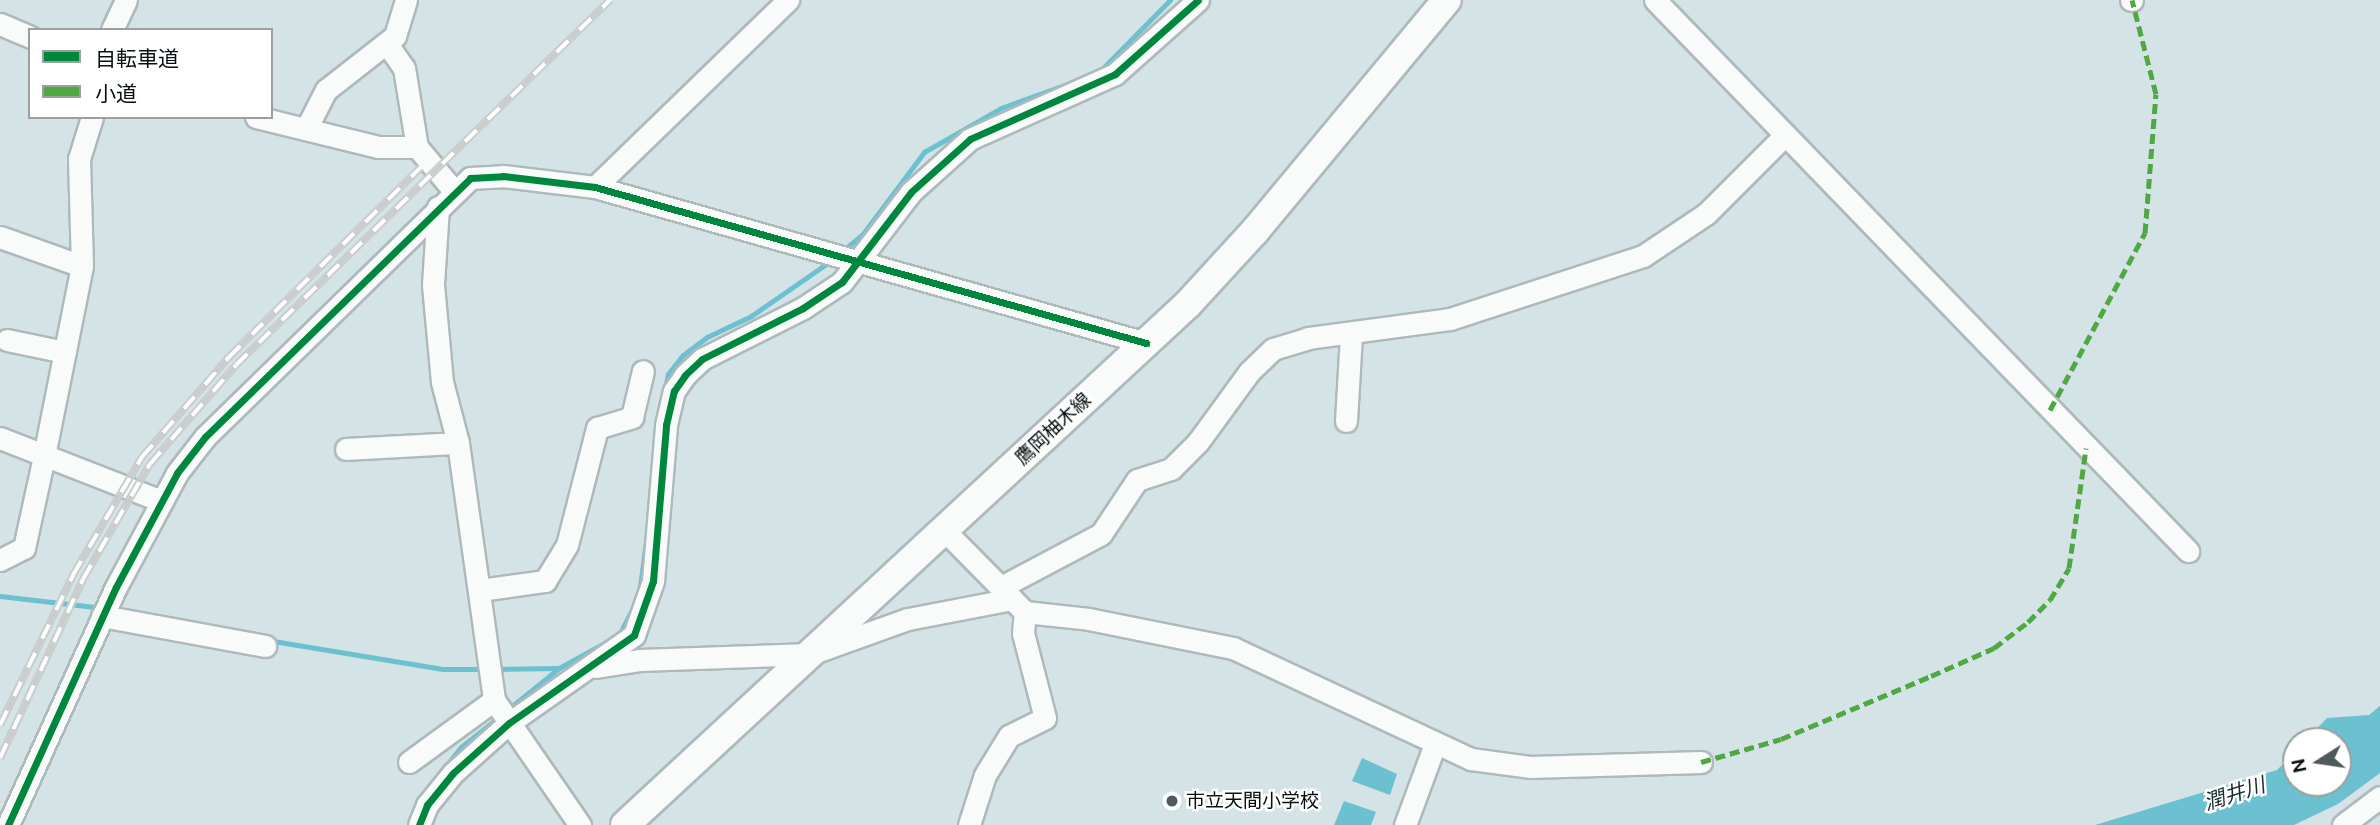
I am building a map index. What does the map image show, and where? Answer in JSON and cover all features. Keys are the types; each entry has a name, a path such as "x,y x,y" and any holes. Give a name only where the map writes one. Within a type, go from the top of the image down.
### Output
{"main road":[{"name":"鷹岡柚木線","path":"625,825 1146,343 1233,257 1447,0"}],"street":[{"path":"114,28 126,0"},
{"path":"306,129 326,90 395,36 406,0"},
{"path":"595,187 788,0"},
{"path":"419,825 427,805 453,773 509,723 634,635 645,610 658,546 666,425 674,391 685,375 702,359 803,308 842,282 911,191 939,161 1001,122 1115,75 1198,0"},
{"path":"1656,0 2188,551"},
{"path":"0,24 28,36"},
{"path":"387,44 404,68 417,147 454,191"},
{"path":"0,560 24,548 44,456 82,266 79,159 91,119"},
{"path":"264,119 378,147 417,147"},
{"path":"1013,599 1101,534 1138,480 1171,469 1273,349 1308,338 1450,319 1643,256 1706,214 1785,135"},
{"path":"8,825 116,587 162,501 205,437 470,178 503,176 595,187 825,255 1146,343"},
{"path":"438,207 433,285 442,382 458,443 494,701 580,825"},
{"path":"0,237 82,266"},
{"path":"1346,421 1351,333"},
{"path":"7,340 65,352"},
{"path":"480,590 545,581 567,545 597,429 632,417 643,371"},
{"path":"0,438 162,501"},
{"path":"346,449 458,443"},
{"path":"944,530 1013,599 1040,683 1045,718 1009,736 985,775 969,825"},
{"path":"586,668 640,660 810,654 908,619 1013,599 1089,619 1233,648 1471,759 1531,767 1701,762"},
{"path":"103,616 265,646"},
{"path":"409,762 494,701"},
{"path":"1405,825 1435,744"},
{"path":"2343,825 2380,797"}],"water":[{"path":"2380,706 2380,773 2352,794 2352,727 2318,727 2327,718 2369,715"},
{"path":"1362,758 1397,774 1390,795 1352,781"},
{"name":"潤井川","path":"2282,765 2282,797 2347,797 2294,825 2095,825 2277,770"},
{"path":"1344,801 1376,812 1371,825 1334,825"}],"waterway":[{"path":"1099,72 1170,0"},
{"path":"842,251 862,235 924,152 1001,108 1073,82"},
{"path":"665,389 668,374 683,355 707,337 751,316 832,260"},
{"path":"639,594 646,541"},
{"path":"0,596 103,608"},
{"path":"506,711 559,668 619,635 634,606"},
{"path":"267,640 443,669 486,669"},
{"path":"495,669 559,668"},
{"path":"436,778 461,747 499,717"}],"railway":[{"path":"0,758 83,579 150,464 236,365 610,0"},
{"path":"0,725 73,575 142,457 229,357 421,167"}],"marked path":[{"path":"2050,410 2145,233 2156,94 2132,0"},
{"path":"1701,762 1781,739 1931,676 1994,648 2028,622 2050,600 2069,568 2086,448"}],"cycle path":[{"path":"419,825 427,805 453,773 509,723 634,635 653,581 666,425 674,391 685,375 702,359 803,308 842,282 911,192 970,139 1115,74 1198,0"},
{"path":"8,825 116,587 177,473 205,437 470,178 503,176 595,187 1146,343"}],"place":[{"name":"市立天間小学校","path":"1172,801"}]}
